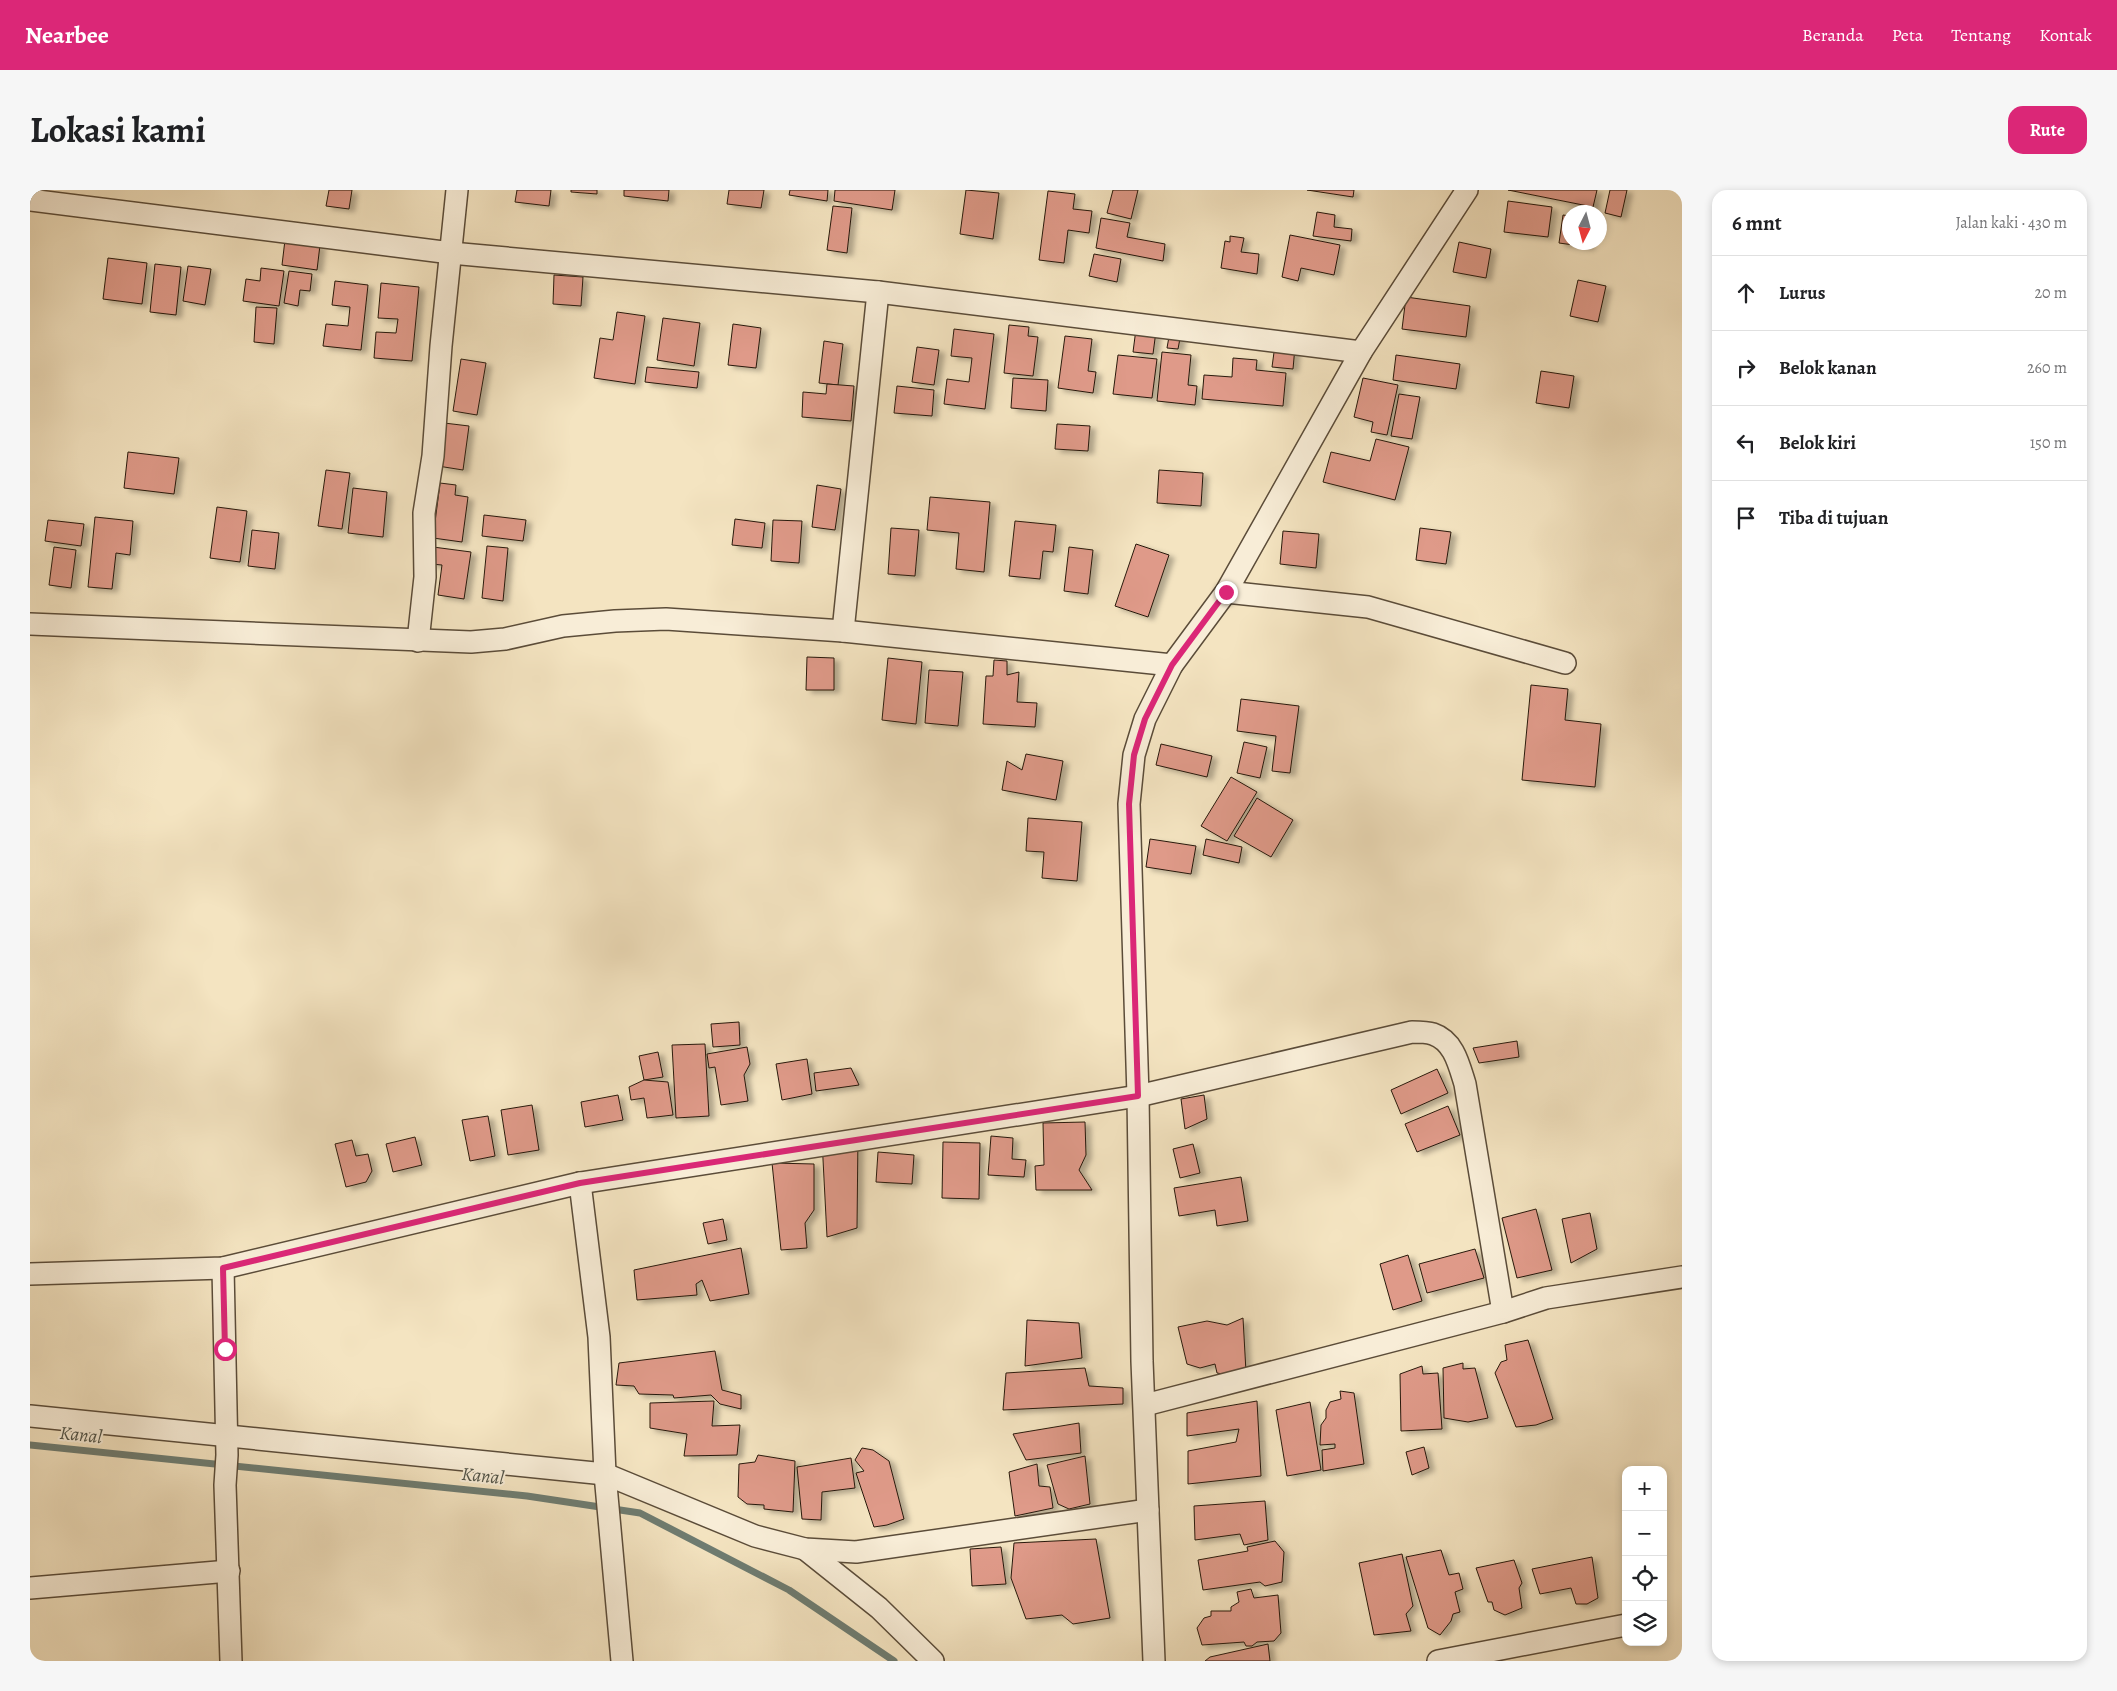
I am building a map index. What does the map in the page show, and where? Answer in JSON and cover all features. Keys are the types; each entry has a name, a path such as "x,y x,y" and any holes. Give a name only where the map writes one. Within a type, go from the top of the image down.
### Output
{"street":[{"path":"418,641 424,577 424,513 433,456 441,346 457,190"},
{"path":"1154,1661 1142,1361 1138,1096 1129,804 1134,755 1145,719 1172,665 1226,592 1360,352 1467,190"},
{"path":"30,200 452,253 878,292 1360,352"},
{"path":"843,632 878,292"},
{"path":"1226,592 1368,607 1565,663"},
{"path":"30,624 471,642 506,639 563,626 666,619 843,632 1172,665"},
{"path":"30,1274 223,1268 580,1183 1138,1096 1412,1032 1432,1034 1443,1040 1456,1056 1465,1084 1503,1312"},
{"path":"580,1183 599,1336 605,1474 622,1661"},
{"path":"223,1268 227,1446 225,1485 231,1661"},
{"path":"1145,1405 1503,1312 1546,1298 1682,1277"},
{"path":"30,1416 227,1446 605,1474 755,1536 805,1549 856,1552 1148,1510"},
{"path":"805,1549 879,1608 933,1661"},
{"path":"30,1588 229,1571"},
{"path":"1438,1661 1622,1626"}],"building":[{"path":"329,190 352,190 349,209 326,206"},
{"path":"517,190 551,190 549,206 515,202"},
{"path":"571,190 597,190 597,194 571,192"},
{"path":"624,190 669,190 668,201 624,196"},
{"path":"729,190 764,190 761,208 727,204"},
{"path":"790,190 828,190 827,201 789,195"},
{"path":"835,190 895,190 892,210 834,201"},
{"path":"966,190 999,193 993,239 960,234"},
{"path":"1113,190 1138,190 1131,219 1107,213"},
{"path":"1307,190 1354,190 1353,197"},
{"path":"1508,190 1597,190 1593,205 1583,205"},
{"path":"1610,190 1627,190 1621,217 1607,214"},
{"path":"1048,191 1075,194 1073,209 1092,211 1089,233 1068,230 1064,263 1039,260"},
{"path":"1508,201 1552,207 1548,237 1504,232"},
{"path":"833,206 852,208 847,253 827,250"},
{"path":"1317,212 1335,215 1334,227 1352,229 1351,241 1313,236"},
{"path":"1101,218 1130,223 1127,237 1165,244 1163,261 1096,248"},
{"path":"1562,222 1562,243 1559,243"},
{"path":"1290,235 1340,245 1334,275 1301,268 1298,281 1282,277"},
{"path":"1230,236 1244,238 1241,252 1259,254 1257,274 1221,268 1225,241 1230,242"},
{"path":"285,240 320,245 317,270 282,265"},
{"path":"1459,242 1491,249 1486,278 1453,272"},
{"path":"1094,254 1121,259 1117,282 1089,276"},
{"path":"108,258 147,263 142,304 103,299"},
{"path":"155,264 181,267 176,315 150,312"},
{"path":"188,266 211,269 205,305 183,301"},
{"path":"261,268 284,271 279,306 243,301 246,279 260,281"},
{"path":"289,271 312,274 310,291 300,290 298,306 284,303"},
{"path":"554,275 583,277 581,306 553,304"},
{"path":"1578,280 1606,286 1598,322 1570,316"},
{"path":"335,281 368,285 361,350 323,346 326,324 348,326 350,307 332,305"},
{"path":"381,283 419,287 412,361 374,358 376,332 396,333 398,319 378,318"},
{"path":"1406,297 1470,306 1466,337 1402,329"},
{"path":"256,307 277,308 274,344 254,342"},
{"path":"617,312 645,316 635,384 594,378 600,338 613,340"},
{"path":"663,318 700,323 694,366 657,360"},
{"path":"733,324 761,328 756,368 728,365"},
{"path":"1009,325 1029,327 1028,336 1038,337 1033,376 1004,373"},
{"path":"954,329 994,334 985,409 944,404 947,379 969,382 972,358 951,356"},
{"path":"1136,329 1156,331 1153,354 1133,352"},
{"path":"1170,331 1181,333 1178,349 1167,348"},
{"path":"1065,336 1092,339 1088,371 1096,372 1093,393 1058,388"},
{"path":"824,341 843,344 838,385 819,383"},
{"path":"1275,345 1295,347 1293,369 1272,367"},
{"path":"917,347 939,350 934,385 912,382"},
{"path":"1162,352 1191,355 1188,385 1197,386 1195,405 1157,401"},
{"path":"1118,355 1157,359 1152,398 1113,394"},
{"path":"1396,355 1460,364 1456,389 1393,380"},
{"path":"1233,358 1257,360 1256,370 1286,373 1283,406 1202,399 1204,375 1232,377"},
{"path":"461,359 486,363 477,415 453,411"},
{"path":"647,367 699,372 697,388 645,382"},
{"path":"1541,371 1574,376 1569,408 1536,403"},
{"path":"1013,378 1048,380 1046,411 1011,408"},
{"path":"1363,378 1398,385 1387,435 1371,432 1373,422 1354,417"},
{"path":"827,384 854,386 851,421 802,417 803,392 826,394"},
{"path":"897,386 934,390 932,416 894,413"},
{"path":"1399,394 1420,397 1412,439 1391,436"},
{"path":"444,423 469,426 463,470 438,466"},
{"path":"1057,424 1090,426 1088,451 1055,449"},
{"path":"1376,439 1409,447 1395,500 1323,482 1331,452 1370,461"},
{"path":"128,452 179,458 174,494 124,488"},
{"path":"326,470 350,473 342,529 318,526"},
{"path":"1159,470 1203,473 1201,506 1157,503"},
{"path":"440,483 456,485 455,495 468,497 462,542 433,538"},
{"path":"817,485 841,489 835,530 812,527"},
{"path":"353,488 387,492 383,537 348,533"},
{"path":"930,497 990,502 984,572 956,569 959,533 927,530"},
{"path":"217,507 247,511 240,562 210,558"},
{"path":"484,515 526,520 523,541 482,536"},
{"path":"95,517 133,521 130,555 116,553 112,589 88,587"},
{"path":"735,519 765,523 762,548 732,545"},
{"path":"48,520 84,524 81,546 45,541"},
{"path":"773,520 802,521 799,563 771,561"},
{"path":"1015,521 1056,525 1053,552 1043,551 1040,579 1009,576"},
{"path":"891,528 919,530 915,576 888,574"},
{"path":"1420,528 1451,532 1446,564 1416,560"},
{"path":"252,530 279,533 275,569 248,566"},
{"path":"1283,531 1319,534 1316,568 1280,564"},
{"path":"1136,544 1169,555 1148,617 1115,606"},
{"path":"487,546 508,548 503,601 482,598"},
{"path":"54,547 76,550 71,588 49,585"},
{"path":"433,547 471,552 464,599 438,595 442,565 431,564"},
{"path":"1069,547 1093,550 1088,594 1064,591"},
{"path":"807,657 834,658 834,690 806,690"},
{"path":"888,658 922,662 916,724 882,720"},
{"path":"994,660 1007,661 1007,675 1019,672 1017,702 1037,703 1035,727 983,724 986,676 993,676"},
{"path":"929,670 963,672 958,726 925,723"},
{"path":"1531,685 1568,689 1565,720 1601,724 1595,787 1522,780"},
{"path":"1241,699 1299,706 1290,773 1272,771 1276,736 1237,731"},
{"path":"1244,742 1267,747 1260,778 1237,773"},
{"path":"1161,744 1212,756 1207,777 1156,765"},
{"path":"1026,754 1063,761 1056,800 1002,790 1007,761 1022,770"},
{"path":"1231,777 1257,792 1227,841 1201,826"},
{"path":"1257,798 1293,820 1271,857 1234,836"},
{"path":"1028,818 1082,822 1077,881 1042,878 1044,852 1026,851"},
{"path":"1150,839 1196,846 1191,874 1146,867"},
{"path":"1206,839 1242,847 1239,863 1203,855"},
{"path":"739,1022 740,1045 713,1047 711,1024"},
{"path":"1517,1041 1519,1057 1479,1063 1473,1048"},
{"path":"705,1044 709,1116 676,1118 672,1045"},
{"path":"747,1047 750,1064 744,1075 748,1101 721,1105 715,1067 709,1068 707,1054"},
{"path":"658,1052 663,1077 644,1080 639,1056"},
{"path":"807,1059 812,1094 782,1100 776,1064"},
{"path":"851,1068 859,1085 816,1091 814,1073"},
{"path":"1437,1069 1448,1093 1401,1114 1391,1090"},
{"path":"644,1080 668,1082 673,1115 647,1118 644,1098 631,1100 629,1087"},
{"path":"618,1095 623,1120 585,1127 581,1102"},
{"path":"1204,1095 1207,1119 1185,1129 1181,1099"},
{"path":"532,1105 539,1150 508,1155 501,1110"},
{"path":"1448,1106 1460,1135 1417,1152 1405,1124"},
{"path":"488,1116 495,1156 470,1161 462,1120"},
{"path":"1085,1122 1086,1155 1079,1170 1092,1190 1036,1190 1035,1166 1044,1165 1043,1123"},
{"path":"858,1133 857,1228 827,1237 822,1140"},
{"path":"991,1136 1013,1138 1012,1159 1026,1160 1024,1177 988,1175"},
{"path":"415,1137 422,1165 393,1172 386,1144"},
{"path":"352,1140 356,1156 368,1154 372,1171 366,1182 346,1187 335,1144"},
{"path":"943,1142 980,1143 979,1199 942,1198"},
{"path":"1193,1144 1200,1173 1180,1178 1173,1149"},
{"path":"878,1152 914,1155 912,1184 876,1182"},
{"path":"772,1163 814,1164 814,1210 805,1223 807,1248 781,1250"},
{"path":"1241,1177 1248,1221 1217,1226 1215,1210 1179,1216 1174,1188"},
{"path":"1536,1209 1552,1270 1517,1278 1502,1218"},
{"path":"1590,1213 1597,1249 1571,1263 1562,1219"},
{"path":"723,1219 727,1240 708,1244 703,1223"},
{"path":"741,1248 749,1294 710,1301 702,1280 696,1284 697,1295 637,1300 634,1270"},
{"path":"1475,1249 1484,1278 1427,1293 1419,1264"},
{"path":"1408,1255 1422,1301 1393,1310 1380,1264"},
{"path":"1243,1318 1246,1372 1233,1376 1217,1373 1215,1364 1200,1368 1187,1364 1178,1327 1207,1321 1227,1325"},
{"path":"1027,1320 1079,1323 1082,1358 1025,1366"},
{"path":"1528,1340 1553,1419 1536,1425 1516,1427 1495,1373 1501,1362 1507,1360 1505,1345"},
{"path":"715,1351 722,1390 741,1395 741,1409 720,1404 711,1395 674,1398 673,1395 639,1394 634,1386 616,1385 619,1363"},
{"path":"1463,1363 1463,1369 1475,1368 1488,1418 1468,1422 1444,1418 1443,1368"},
{"path":"1422,1366 1423,1374 1438,1373 1442,1429 1401,1431 1400,1374"},
{"path":"1085,1368 1089,1386 1123,1388 1123,1404 1003,1410 1006,1373"},
{"path":"1340,1391 1354,1393 1364,1464 1323,1471 1322,1450 1335,1448 1335,1444 1320,1445 1321,1425 1326,1418 1326,1410 1330,1402 1341,1399"},
{"path":"714,1401 712,1426 740,1425 737,1455 684,1456 687,1434 650,1428 650,1403"},
{"path":"1257,1401 1261,1476 1188,1484 1188,1451 1236,1442 1239,1429 1187,1436 1187,1413"},
{"path":"1310,1402 1321,1470 1287,1476 1276,1410"},
{"path":"1079,1423 1081,1453 1026,1460 1013,1434"},
{"path":"1424,1447 1429,1468 1412,1475 1406,1452"},
{"path":"862,1448 873,1450 889,1461 904,1519 874,1527 856,1473 864,1471 855,1460"},
{"path":"758,1455 795,1461 793,1512 764,1509 764,1505 747,1504 738,1497 739,1464 755,1462"},
{"path":"1085,1456 1090,1504 1069,1509 1058,1504 1047,1465"},
{"path":"851,1458 855,1488 822,1492 821,1520 802,1519 797,1467"},
{"path":"1037,1464 1039,1486 1050,1487 1053,1508 1015,1516 1009,1472"},
{"path":"1265,1501 1268,1540 1244,1545 1240,1534 1195,1540 1194,1506"},
{"path":"1096,1539 1110,1618 1073,1624 1062,1615 1026,1619 1011,1578 1014,1543"},
{"path":"1275,1541 1284,1552 1282,1582 1265,1586 1260,1582 1203,1590 1198,1560 1248,1551 1247,1547"},
{"path":"1001,1547 1006,1584 972,1586 970,1549"},
{"path":"1441,1550 1449,1575 1459,1573 1463,1589 1455,1592 1460,1612 1453,1614 1451,1621 1440,1635 1428,1628 1406,1557"},
{"path":"1402,1554 1413,1606 1406,1614 1411,1631 1374,1635 1359,1563"},
{"path":"1592,1557 1598,1598 1587,1604 1576,1604 1571,1588 1540,1594 1532,1569"},
{"path":"1514,1560 1522,1583 1519,1588 1522,1608 1505,1615 1494,1610 1492,1602 1488,1602 1476,1568"},
{"path":"1251,1589 1254,1598 1278,1595 1281,1633 1274,1641 1257,1642 1252,1646 1246,1646 1244,1642 1202,1645 1197,1628 1204,1618 1211,1616 1211,1611 1231,1611 1231,1607 1239,1602 1237,1592"},
{"path":"1268,1644 1270,1661 1205,1661 1210,1657"}],"waterway":[{"name":"Kanal","path":"30,1445 527,1496 640,1513 789,1590 894,1661"}],"route":[{"path":"225,1349 223,1268 580,1183 1138,1096 1129,804 1134,755 1145,719 1172,665 1226,592"}]}
